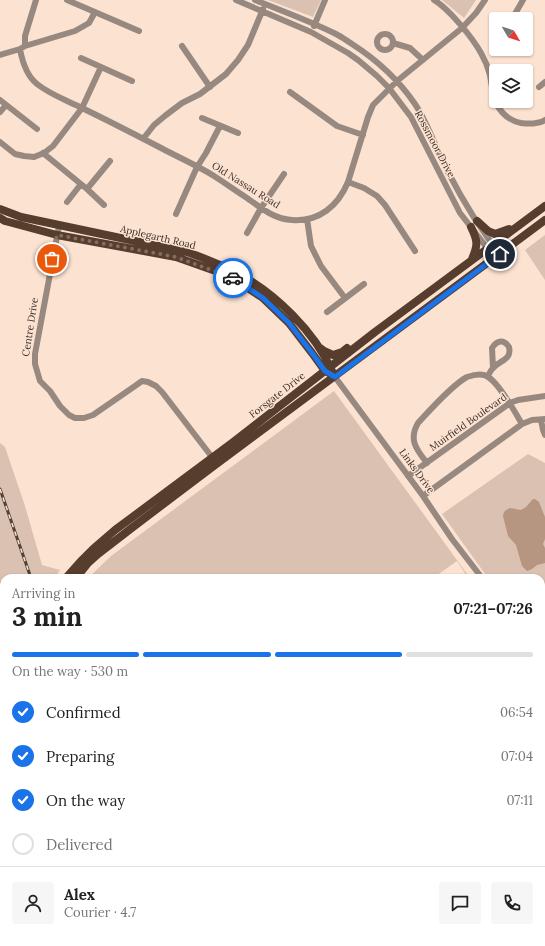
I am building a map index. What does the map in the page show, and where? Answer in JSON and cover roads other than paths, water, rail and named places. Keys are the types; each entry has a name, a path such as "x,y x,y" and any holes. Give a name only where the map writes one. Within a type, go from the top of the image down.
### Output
{"main road":[{"name":"Forsgate Drive","path":"79,574 98,554 328,369 375,332 545,206"},
{"name":"Applegarth Road","path":"0,209 21,217 59,226 187,252 237,273 274,298 287,310 319,347 328,369"},
{"name":"Applegarth Road","path":"0,218 57,235 176,257 224,274 263,298 289,323 312,353 335,377"},
{"name":"Forsgate Drive","path":"70,574 93,549 115,530 335,377 545,220"},
{"path":"477,221 488,231 496,234 522,223"},
{"path":"470,227 475,236 477,246 472,260"},
{"path":"319,347 329,354 337,354 358,340 375,332"}],"street":[{"name":"Old Nassau Road","path":"36,0 22,47 24,64 30,77 35,83 52,94 212,175 273,216 290,220 307,219 317,216 333,207 344,192 348,182 373,105 397,81 462,28 476,13 484,0"},
{"path":"67,0 139,31"},
{"name":"Rossmoor Drive","path":"236,0 311,32 358,60 377,76 389,88 411,117 460,213 470,227 497,256"},
{"name":"Rossmoor Drive","path":"255,0 337,35 364,52 397,81 419,111 447,171 477,221 490,247"},
{"path":"311,32 325,0"},
{"path":"434,0 449,12 477,46 487,65 494,98 501,112 510,119 523,123 532,124 545,120"},
{"path":"516,12 523,0"},
{"path":"143,139 154,125 166,115 182,103 200,94 226,74 248,45 266,4"},
{"path":"0,55 75,31 89,23 95,12"},
{"path":"393,43 410,48 423,60"},
{"path":"182,46 210,87"},
{"path":"81,58 132,81"},
{"path":"0,142 15,154 34,157 53,146 82,108 101,68"},
{"path":"539,87 545,82"},
{"path":"290,92 337,126 363,135"},
{"path":"0,100 37,129"},
{"path":"0,112 6,105"},
{"path":"411,117 419,111"},
{"path":"202,118 238,133"},
{"path":"176,214 197,167 220,126"},
{"path":"43,153 104,205"},
{"path":"87,189 110,162"},
{"path":"247,233 260,208 284,174"},
{"path":"348,182 364,188 377,196 385,205 415,251"},
{"path":"445,185 454,182"},
{"path":"67,202 81,184"},
{"path":"307,219 311,246 321,266 345,298"},
{"name":"Centre Drive","path":"59,226 34,354 35,364 40,380 50,391 60,406 69,415 75,418 84,418 93,415 142,381 148,382 156,386 162,392 215,460"},
{"path":"327,312 364,284"},
{"path":"488,376 493,368"},
{"path":"427,464 414,443 413,433 418,423 450,390 463,380 472,376 482,374 488,376 510,403 522,424"},
{"name":"Links Drive","path":"335,377 479,574"},
{"name":"Muirfield Boulevard","path":"408,476 427,464 510,403 518,400 545,396"},
{"path":"423,496 522,424 532,420 543,419 543,430 545,435"}],"railway":[{"path":"0,489 30,574"}]}
